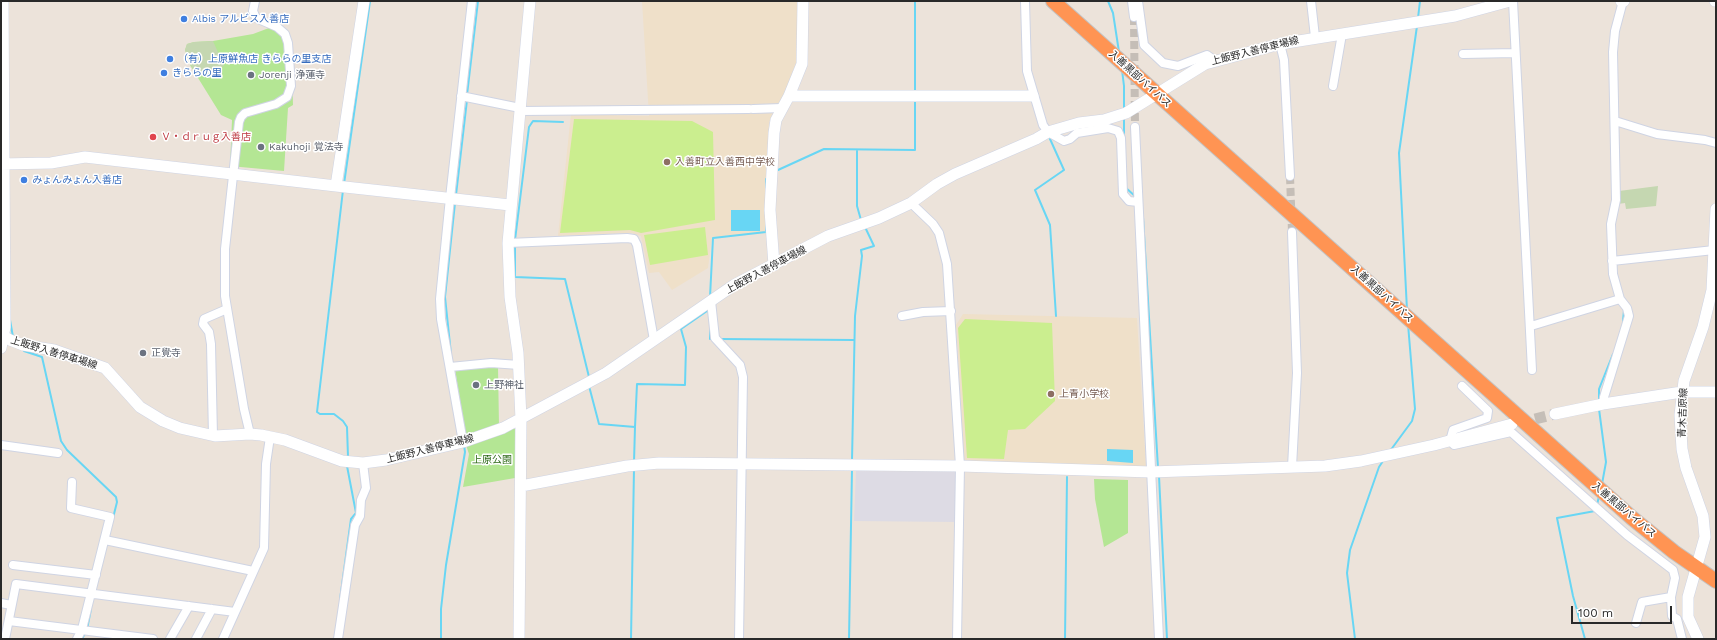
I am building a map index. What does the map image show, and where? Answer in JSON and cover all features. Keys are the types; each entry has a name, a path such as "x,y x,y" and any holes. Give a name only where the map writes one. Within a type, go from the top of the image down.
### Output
{"highway":[{"name":"入善黒部バイパス","path":"1053,1 1632,518 1674,552 1716,581"}],"street":[{"path":"1,348 3,335 3,1"},
{"path":"250,434 244,409 225,296 225,249 239,122 245,113 276,104 287,97 291,86 288,43 285,34 277,27 256,18 253,11 254,1"},
{"path":"336,186 364,1"},
{"path":"463,442 441,319 440,299 472,1"},
{"path":"519,639 521,419 519,365 510,297 508,243 510,205 530,1"},
{"path":"774,265 770,210 774,133 776,120 789,96 802,64 803,1"},
{"path":"1025,1 1027,71 1033,96 1043,125 1048,132 1064,141 1070,139 1077,133 1108,128 1118,131 1121,138 1123,194 1130,201 1138,202"},
{"path":"1132,1 1134,17"},
{"path":"1138,1 1144,45 1163,63 1178,66 1207,55 1214,60"},
{"path":"1311,1 1315,37"},
{"path":"1511,1 1531,326 1532,370"},
{"name":"上飯野入善停車場線","path":"3,335 23,345 54,350 105,368 140,407 170,425 213,436 250,434 285,440 342,461 363,462 386,460 463,442 503,428 606,373 734,285 828,236 879,218 911,203 937,184 955,174 1036,139 1048,132 1079,123 1104,120 1126,113 1195,68 1214,60 1315,37 1455,16 1511,1"},
{"path":"1603,404 1629,316 1628,308 1620,299 1613,274 1611,224 1616,200 1613,52 1615,31 1623,1"},
{"path":"1333,86 1342,34"},
{"path":"1280,44 1284,60 1290,176"},
{"path":"1463,54 1515,53"},
{"path":"461,96 520,109 782,108"},
{"path":"789,96 1033,96"},
{"path":"1614,121 1657,134 1705,140 1716,143"},
{"path":"1134,127 1159,639"},
{"path":"3,164 51,163 85,157 510,205"},
{"path":"911,203 934,224 939,233 947,264 960,466 957,639"},
{"name":"青木吉原線","path":"1698,639 1688,617 1688,597 1695,566 1704,537 1703,516 1686,468 1680,430 1682,392 1703,328 1712,290 1714,275 1716,208"},
{"path":"1292,232 1297,373 1292,467"},
{"path":"508,243 627,238 634,240 637,245 654,340"},
{"path":"1612,261 1714,250"},
{"path":"1531,326 1620,299"},
{"path":"711,301 715,338 740,365 743,377 739,639"},
{"path":"213,436 211,344 209,332 203,324 204,319 227,309"},
{"path":"902,316 923,312 951,311"},
{"path":"450,367 491,363 519,365"},
{"path":"1450,441 1453,430 1486,418 1488,411 1462,386"},
{"path":"1555,414 1603,404 1682,392 1716,392"},
{"path":"521,486 627,466 651,463 960,466 1151,472 1325,466 1361,461 1450,441 1512,424"},
{"path":"1450,441 1454,445 1510,432 1627,535 1673,570 1675,578 1671,597 1672,616 1677,619 1682,639"},
{"path":"223,639 264,548 266,464 270,437"},
{"path":"1,445 58,452"},
{"path":"338,639 355,525 360,516 361,500 366,488 363,462"},
{"path":"72,482 71,508 110,517 82,629 77,639"},
{"path":"105,540 253,571"},
{"path":"13,565 96,575"},
{"path":"5,639 16,584 235,612"},
{"path":"1636,623 1642,602 1671,597"},
{"path":"1,603 12,605"},
{"path":"170,639 189,606"},
{"path":"196,639 212,609"},
{"path":"9,621 82,629 92,635 153,639"}],"shaded area":[{"name":"入善町立入善西中学校","path":"642,1 798,1 796,63 784,95 769,122 765,207 767,233 712,237 708,268 672,290 659,272 649,273 641,236 632,233 558,236 571,114 649,116"},
{"name":"上青小学校","path":"963,314 1137,318 1146,467 964,461 956,325"},
{"path":"856,471 955,472 955,522 854,521"}],"green space":[{"path":"277,25 285,32 292,68 293,105 288,108 284,171 230,166 232,120 221,115 190,65 185,50 187,44 253,34"},
{"path":"213,41 224,66 197,77 185,50 187,44"},
{"path":"574,119 692,121 713,132 715,220 641,233 630,230 560,233"},
{"path":"1658,186 1656,206 1626,209 1625,203 1618,204 1619,191"},
{"path":"705,227 708,255 650,265 644,235"},
{"path":"965,319 1052,323 1055,401 1025,429 1008,430 1004,459 967,458 958,328"},
{"path":"498,367 499,426 466,439 455,369"},
{"name":"上原公園","path":"512,427 516,430 515,478 463,487 469,454 466,445"},
{"path":"1094,479 1128,480 1128,533 1104,547 1095,499"}],"water":[{"path":"731,210 760,210 760,231 731,231"},
{"path":"1107,449 1133,450 1133,463 1107,461"}],"waterway":[{"path":"344,184 370,1"},
{"path":"467,95 478,1"},
{"path":"915,1 915,92"},
{"path":"1108,1 1113,13 1119,52"},
{"path":"1418,18 1420,1"},
{"path":"1407,310 1399,153 1417,26"},
{"path":"1122,70 1124,110"},
{"path":"456,195 467,100"},
{"path":"778,170 824,149 915,150 915,100"},
{"path":"1124,118 1124,136"},
{"path":"515,240 529,127 533,121 563,122"},
{"path":"1050,139 1064,170 1035,190 1050,225 1056,316"},
{"path":"857,150 857,206 861,220"},
{"path":"766,179 766,188"},
{"path":"1126,188 1136,197"},
{"path":"343,190 317,412 320,414 334,414 343,421 347,427 348,457"},
{"path":"451,354 445,297 455,203"},
{"path":"1143,217 1158,468"},
{"path":"710,297 713,238 766,232 766,225"},
{"path":"852,460 855,316 862,256 861,250 874,246 865,227"},
{"path":"515,244 515,277 565,279 589,377"},
{"path":"1623,321 1624,310"},
{"path":"635,427 637,384 685,385 686,347 681,329 707,311 710,312"},
{"path":"10,320 13,337"},
{"path":"1390,451 1412,421 1415,409 1408,324"},
{"path":"710,329 710,339 714,339"},
{"path":"720,339 854,340"},
{"path":"24,351 42,357 61,441 67,450 116,497 117,502 113,518"},
{"path":"1599,401 1599,389 1613,354"},
{"path":"589,386 599,424 635,427 634,462"},
{"path":"1599,409 1606,462 1602,484"},
{"path":"441,639 441,609 446,565 465,452 464,445"},
{"path":"1355,639 1347,573 1350,550 1379,467 1383,461"},
{"path":"340,600 351,519 356,513 347,466"},
{"path":"631,639 634,469"},
{"path":"849,639 852,469"},
{"path":"1159,476 1167,639"},
{"path":"1065,639 1067,477"},
{"path":"1597,505 1599,496"},
{"path":"1585,639 1573,596 1557,518 1595,511"},
{"path":"87,629 91,609"},
{"path":"82,639 85,633"}],"tunnel":[{"path":"1134,17 1135,127"},
{"path":"1290,176 1292,232"},
{"path":"1519,423 1555,414"}],"place":[{"name":"Albis アルビス入善店","path":"184,19"},
{"name":"（有）上原鮮魚店 きららの里支店","path":"170,59"},
{"name":"きららの里","path":"164,73"},
{"name":"Jorenji 浄蓮寺","path":"251,75"},
{"name":"Ｖ・ｄｒｕｇ入善店","path":"153,137"},
{"name":"Kakuhoji 覚法寺","path":"261,147"},
{"name":"入善町立入善西中学校","path":"667,162"},
{"name":"みょんみょん入善店","path":"24,180"},
{"name":"正覺寺","path":"143,353"},
{"name":"上野神社","path":"476,385"},
{"name":"上青小学校","path":"1051,394"}]}
